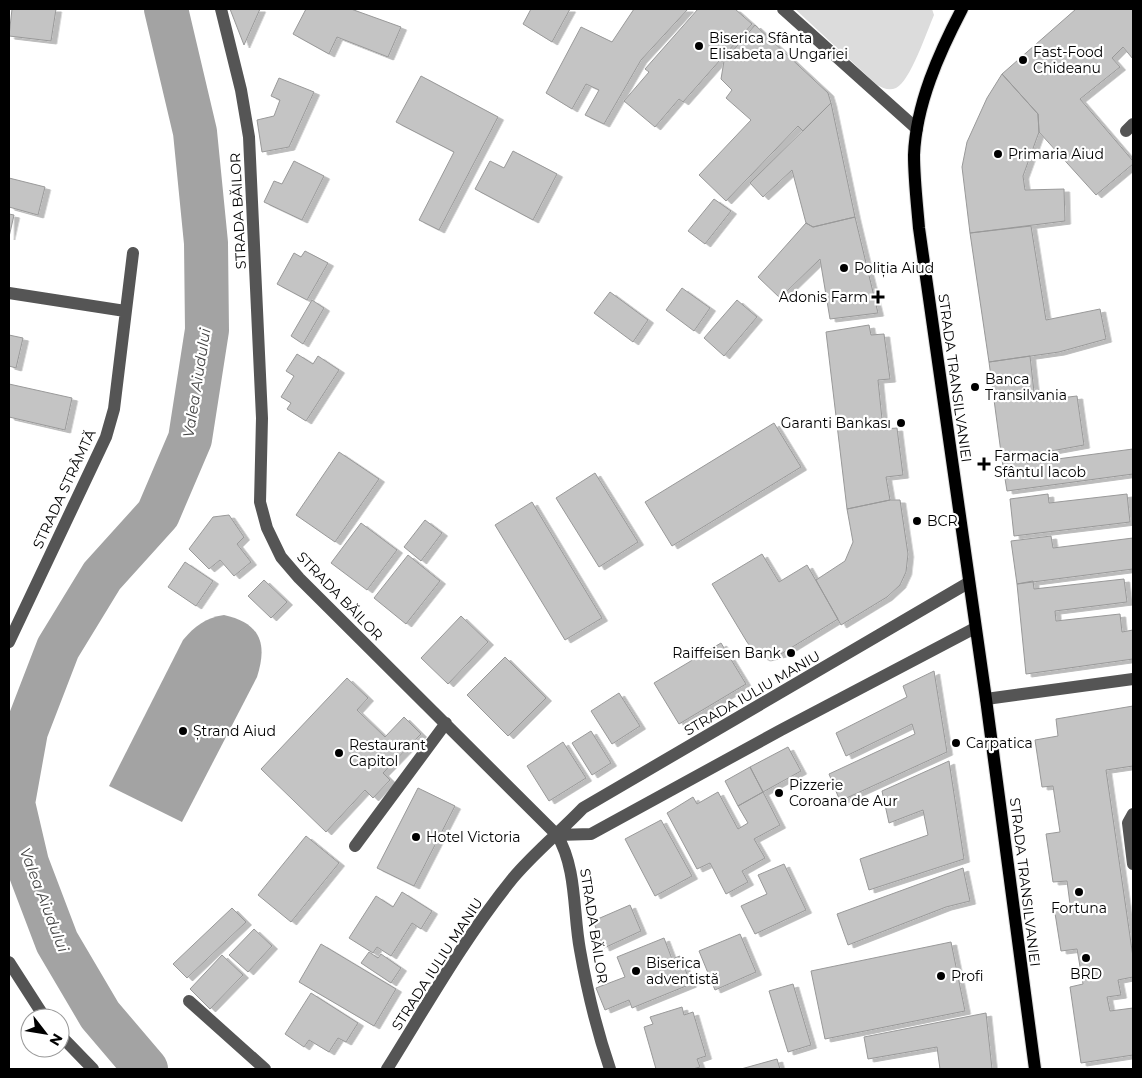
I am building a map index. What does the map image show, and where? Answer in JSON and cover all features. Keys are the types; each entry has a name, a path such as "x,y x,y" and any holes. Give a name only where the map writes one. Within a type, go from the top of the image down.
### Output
{"main road":[{"name":"STRADA TRANSILVANIEI","path":"962,9 927,88 917,130 915,180 919,228 986,699 1035,1069"}],"street":[{"name":"STRADA BĂILOR","path":"221,9 241,90 249,137 262,418 260,502 266,528 281,557 298,578 557,835 566,851 580,950 600,1040 610,1069"},
{"path":"783,9 917,130"},
{"name":"STRADA STRÂMTĂ","path":"9,642 106,438 114,409 133,253"},
{"path":"9,293 125,311"},
{"name":"STRADA IULIU MANIU","path":"387,1069 463,946 490,908 536,852 557,835 583,808 968,583"},
{"path":"557,835 591,834 781,730 975,628"},
{"path":"986,699 1133,679"},
{"path":"355,846 446,723"},
{"path":"1133,814 1128,823 1133,864"},
{"path":"9,962 39,1008"},
{"path":"190,1002 265,1069"},
{"path":"70,1045 93,1069"}],"shaded area":[{"path":"795,9 932,9 934,15 918,55 907,76 896,88 888,89 877,85"},
{"name":"Ștrand Aiud","path":"224,615 246,623 253,629 261,645 260,665 257,677 182,822 109,786 183,640 201,623"}],"building":[{"path":"12,9 56,9 51,41 9,36"},
{"path":"230,9 260,9 244,45"},
{"path":"306,9 351,9 401,27 388,57 337,37 329,54 293,34"},
{"path":"531,9 570,9 552,42 523,24"},
{"path":"634,9 688,9 641,60 604,124 585,115 599,90 586,84 572,109 546,93 581,27 612,42"},
{"name":"Biserica Sfânta Elisabeta a Ungariei","path":"698,9 735,9 752,24 683,102 679,99 655,127 624,101 649,72 645,69"},
{"path":"1076,9 1133,9 1133,59 1123,47 1112,58 1120,67 1080,99 1133,161 1133,164 1096,195 1039,132 1038,114 1002,74"},
{"path":"755,25 828,93 831,103 803,131 798,126 726,201 699,175 751,120 726,98 732,90 721,79 724,61"},
{"name":"Primaria Aiud","path":"1002,74 1038,114 1039,132 1023,176 1025,190 1064,189 1065,221 970,233 962,167 967,142 987,98"},
{"path":"421,76 498,117 439,230 419,220 454,152 396,122"},
{"path":"279,78 314,92 289,147 262,152 257,120 274,116 280,100 271,96"},
{"path":"831,103 855,217 813,227 806,223 792,170 763,197 750,183"},
{"path":"513,151 557,174 533,220 475,189 490,161 504,168"},
{"path":"294,161 324,176 302,220 264,202 274,181 282,184"},
{"path":"9,178 45,187 38,215 9,207"},
{"path":"714,199 731,211 705,244 688,231"},
{"path":"9,214 14,215 9,237"},
{"name":"Poliția Aiud","path":"855,217 878,313 830,319 820,259 780,298 758,277 806,223 813,227"},
{"path":"1031,226 1046,320 1100,309 1106,339 1059,352 989,362 970,233"},
{"path":"305,251 328,263 307,300 277,284 294,253 301,257"},
{"path":"682,288 710,308 694,331 666,310"},
{"path":"610,292 648,320 633,342 594,313"},
{"path":"312,300 324,308 303,344 291,336"},
{"path":"737,300 757,317 724,356 704,338"},
{"path":"869,325 871,335 884,334 890,379 878,380 883,429 897,428 903,475 886,477 890,500 847,509 826,332"},
{"path":"9,335 23,338 16,368 9,366"},
{"path":"297,354 313,364 318,356 339,370 306,421 287,409 291,403 281,397 294,376 286,371"},
{"path":"1030,356 1035,401 1077,396 1084,445 1002,460 989,362"},
{"path":"9,384 72,398 65,430 9,417"},
{"path":"774,423 801,467 672,546 645,502"},
{"path":"1133,449 1133,474 1007,491 1002,460 1026,455 1027,463"},
{"path":"339,452 379,479 335,542 296,515"},
{"path":"595,473 638,542 599,567 556,498"},
{"path":"1048,494 1049,503 1127,494 1130,522 1014,536 1010,499"},
{"path":"890,500 900,500 908,554 906,572 900,585 887,597 841,625 816,580 845,561 853,542 847,509"},
{"path":"532,502 602,618 565,640 495,525"},
{"path":"229,515 244,537 237,544 251,562 234,576 220,560 209,569 189,549 213,517"},
{"path":"425,520 442,533 421,561 404,547"},
{"path":"361,523 397,550 367,590 331,563"},
{"path":"1051,536 1053,548 1133,538 1133,569 1017,584 1011,541"},
{"path":"762,554 779,582 807,565 838,619 781,654 765,658 755,653 747,642 712,584"},
{"path":"408,555 440,581 406,624 374,598"},
{"path":"185,562 213,581 196,606 168,587"},
{"path":"1124,579 1127,602 1055,611 1056,621 1120,614 1122,632 1133,630 1133,659 1026,674 1017,584 1033,581 1034,589"},
{"path":"264,580 287,602 271,618 248,596"},
{"path":"461,616 488,642 448,684 421,658"},
{"path":"721,643 746,684 679,724 654,683"},
{"path":"505,657 546,698 508,736 467,695"},
{"path":"934,671 947,752 840,801 829,774 915,734 912,724 846,756 836,733 907,697 903,686"},
{"name":"Restaurant Capitol","path":"347,678 368,698 357,710 385,737 404,717 421,734 383,773 390,780 373,798 365,790 326,832 261,769"},
{"path":"619,693 640,726 612,744 591,711"},
{"path":"1133,706 1133,766 1106,770 1133,957 1133,977 1118,980 1121,995 1107,997 1110,1011 1133,1008 1133,1055 1081,1063 1070,987 1083,984 1077,949 1061,951 1054,907 1070,904 1067,881 1053,882 1046,834 1060,832 1053,786 1042,787 1035,740 1058,736 1056,719"},
{"path":"591,731 611,763 592,775 572,743"},
{"path":"563,742 586,778 549,801 527,766"},
{"path":"788,747 801,771 763,792 750,767"},
{"path":"949,761 964,859 869,890 860,859 928,835 923,810 889,823 882,791"},
{"path":"750,767 763,792 738,806 725,781"},
{"name":"Hotel Victoria","path":"418,788 455,806 414,886 377,868"},
{"path":"718,792 738,829 748,823 738,806 763,792 780,825 754,839 765,858 742,871 748,882 726,894 710,863 697,869 667,813 693,797 697,804"},
{"path":"661,820 692,876 655,896 625,839"},
{"path":"306,836 339,863 291,922 258,895"},
{"path":"784,864 806,910 755,934 741,906 767,894 758,875"},
{"path":"963,868 970,901 946,907 848,945 837,914"},
{"path":"402,892 432,911 421,929 412,923 391,956 377,947 373,953 349,938 376,896 393,907"},
{"path":"630,905 641,931 604,948 593,921"},
{"path":"232,908 246,922 187,978 173,964"},
{"path":"254,929 272,946 248,972 229,955"},
{"path":"740,934 756,972 715,990 699,951"},
{"path":"664,938 672,959 680,956 691,984 632,1008 629,1000 605,1010 596,988 625,977 617,957"},
{"path":"951,942 965,1011 825,1039 811,971"},
{"path":"321,944 396,989 374,1026 299,982"},
{"path":"369,952 378,958 381,954 401,968 391,983 361,963"},
{"path":"222,955 243,975 210,1009 190,989"},
{"path":"793,984 811,1045 788,1052 769,991"},
{"path":"311,993 358,1023 346,1042 338,1038 329,1052 309,1040 304,1047 285,1034"},
{"path":"682,1007 684,1015 693,1012 706,1056 697,1059 700,1067 693,1069 656,1069 644,1027 653,1024 650,1017"},
{"path":"986,1013 992,1069 940,1069 937,1047 868,1059 864,1037"},
{"path":"777,1059 780,1069 741,1069"}],"waterway":[{"name":"Valea Aiudului","path":"146,1069 100,1015 57,942 27,863 13,803 26,731 58,648 102,576 158,514 190,439 207,330 206,243 195,132 166,9"}],"place":[{"name":"Biserica Sfânta Elisabeta a Ungariei","path":"699,46"},
{"name":"Fast-Food Chideanu","path":"1023,60"},
{"name":"Primaria Aiud","path":"998,154"},
{"name":"Poliția Aiud","path":"844,268"},
{"name":"Adonis Farm","path":"878,297"},
{"name":"Banca Transilvania","path":"975,387"},
{"name":"Garanti Bankası","path":"901,423"},
{"name":"Farmacia Sfântul Iacob","path":"984,464"},
{"name":"BCR","path":"917,521"},
{"name":"Raiffeisen Bank","path":"791,653"},
{"name":"Ștrand Aiud","path":"183,731"},
{"name":"Carpatica","path":"956,743"},
{"name":"Restaurant Capitol","path":"339,753"},
{"name":"Pizzerie Coroana de Aur","path":"779,793"},
{"name":"Hotel Victoria","path":"416,837"},
{"name":"Fortuna","path":"1079,892"},
{"name":"BRD","path":"1086,958"},
{"name":"Biserica adventistă","path":"636,971"},
{"name":"Profi","path":"941,976"}]}
